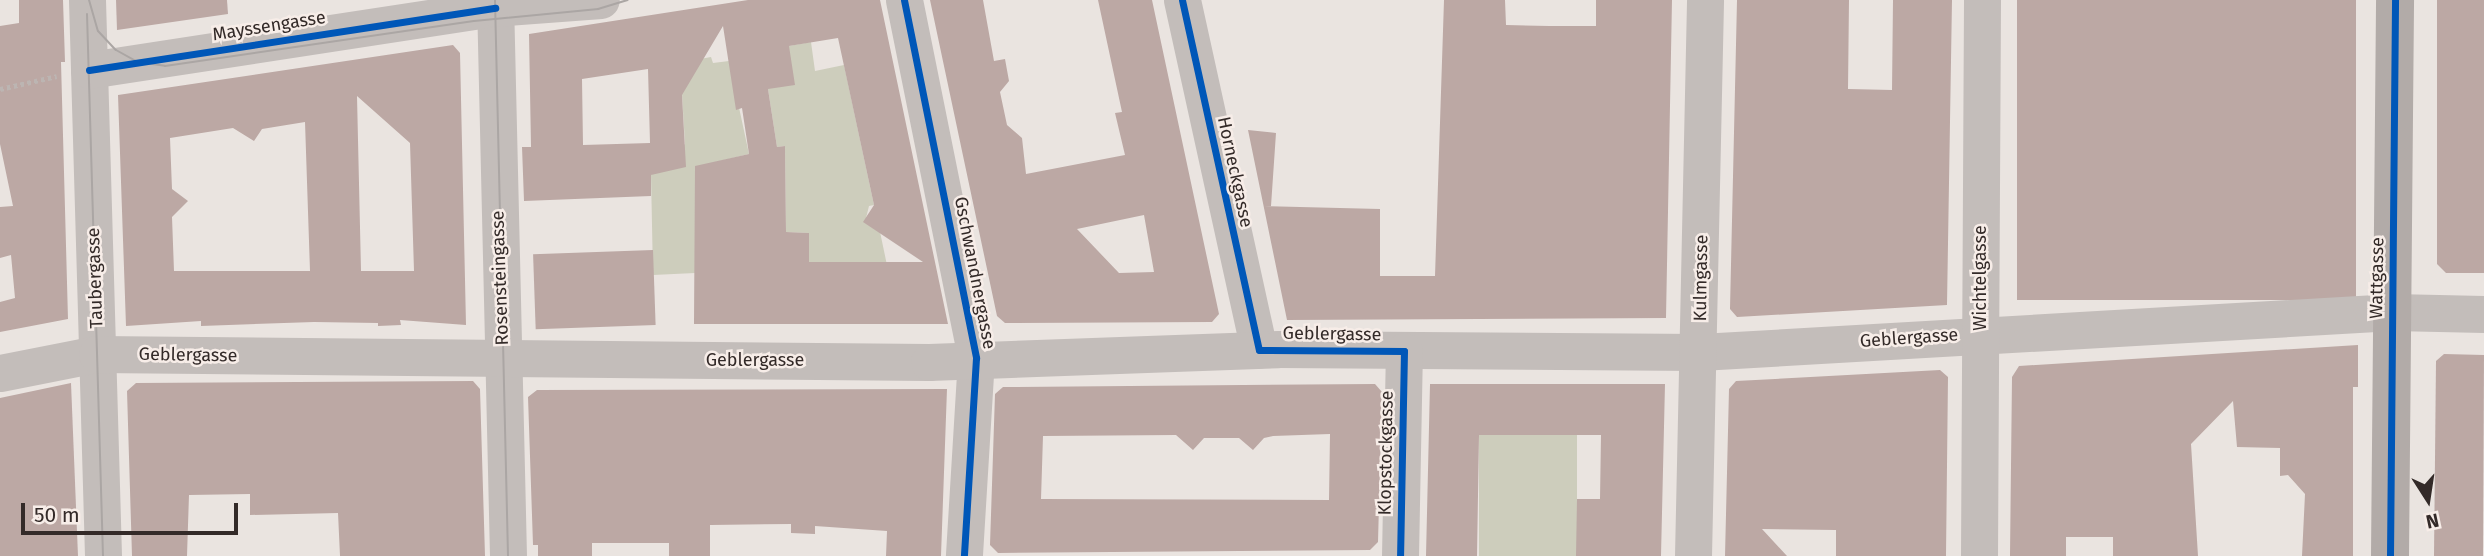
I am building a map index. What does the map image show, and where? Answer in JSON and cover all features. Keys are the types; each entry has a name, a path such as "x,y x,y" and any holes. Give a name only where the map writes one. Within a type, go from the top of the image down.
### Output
{"main road":[{"name":"Wattgasse","path":"2390,556 2395,0"}],"street":[{"name":"Taubergasse","path":"87,0 103,556"},
{"name":"Mayssengasse","path":"89,70 495,4 601,0"},
{"name":"Gschwandnergasse","path":"904,0 976,358 964,556"},
{"name":"Horneckgasse","path":"1182,0 1259,350"},
{"name":"Kulmgasse","path":"1693,556 1700,352 1705,0"},
{"name":"Wichtelgasse","path":"1979,556 1982,0"},
{"name":"Rosensteingasse","path":"495,4 508,556"},
{"name":"Geblergasse","path":"0,373 97,354 503,359 976,358 1259,350 1700,352 2393,312 2484,314"},
{"name":"Klopstockgasse","path":"1400,556 1404,351"}],"path":[{"path":"0,89 89,70"}],"green space":[{"path":"811,42 815,71 844,65 874,205 869,206 866,218 879,227 888,270 851,262 809,262 809,233 786,232 785,146 777,147 768,89 789,46"},
{"path":"711,57 713,63 729,61 749,154 695,167 695,273 653,275 651,175 685,144 682,94 649,95 650,68"},
{"path":"1479,435 1577,435 1577,556 1479,556"}],"building":[{"path":"19,0 63,0 65,62 61,62 68,319 0,332 0,302 15,298 11,255 0,258 0,207 13,206 0,144 0,26 19,23"},
{"path":"116,0 227,0 228,14 117,30"},
{"path":"748,0 880,0 948,324 694,324 695,166 749,154 742,108 736,110 723,26 682,95 686,167 651,175 651,196 524,201 522,147 531,147 529,34","holes":["838,38 874,205 863,222 923,262 809,262 809,233 786,232 785,146 777,147 768,89 795,85 789,46","648,69 650,143 583,145 582,79"]},
{"path":"930,0 983,0 994,61 1005,59 1009,81 1000,92 1007,125 1022,138 1026,174 1125,155 1115,113 1122,112 1098,0 1152,0 1219,314 1212,322 1005,323 997,316","holes":["1144,215 1154,272 1119,273 1077,229"]},
{"path":"1444,0 1505,0 1506,25 1596,26 1596,0 1672,0 1666,318 1287,320 1248,130 1276,133 1271,206 1264,206 1380,209 1380,276 1435,276"},
{"path":"1737,0 1849,0 1848,89 1892,90 1893,0 1952,0 1947,305 1737,317 1730,309"},
{"path":"2017,0 2356,0 2356,300 2017,300"},
{"path":"2437,0 2484,0 2484,273 2446,273 2437,264"},
{"path":"453,45 460,53 466,325 400,320 401,325 378,326 378,323 314,322 201,326 201,321 126,326 118,95","holes":["357,96 410,143 414,271 361,271","305,122 310,271 174,271 172,217 188,201 172,189 170,138 233,128 254,141 262,129"]},
{"path":"653,250 656,325 536,329 533,254"},
{"path":"2358,345 2358,387 2353,387 2353,556 2302,556 2305,494 2288,475 2280,476 2280,448 2237,447 2233,401 2191,444 2198,556 2113,556 2113,537 2066,537 2066,556 2010,556 2012,377 2019,366"},
{"path":"2444,354 2484,355 2483,556 2434,556 2436,361"},
{"path":"1940,370 1948,377 1946,556 1836,556 1836,530 1762,529 1787,556 1725,556 1729,389 1736,381"},
{"path":"473,381 480,389 485,556 340,556 338,513 250,515 250,494 189,495 187,556 132,556 127,391 136,383"},
{"path":"71,383 78,556 0,556 0,398"},
{"path":"1375,384 1382,392 1378,542 1370,550 998,553 990,545 995,394 1003,387","holes":["1330,434 1329,500 1041,499 1043,436 1176,435 1193,450 1204,438 1239,438 1253,450 1264,438 1273,436"]},
{"path":"1430,384 1665,384 1661,556 1576,556 1577,499 1600,499 1601,435 1479,435 1477,556 1426,556"},
{"path":"947,389 941,556 886,556 887,531 815,526 815,534 791,533 791,524 710,525 710,556 669,556 669,543 592,543 592,556 538,556 538,545 533,545 528,397 537,390"}],"tram line":[{"path":"89,0 98,31 116,50 138,62 165,66 474,21 598,9 628,0"},
{"path":"495,0 508,556"},
{"path":"87,14 103,556"}],"cycle path":[{"path":"904,0 976,358 964,556"},
{"path":"1182,0 1259,350 1404,351 1400,556"},
{"path":"2390,556 2395,0"},
{"path":"89,70 495,8"}]}
